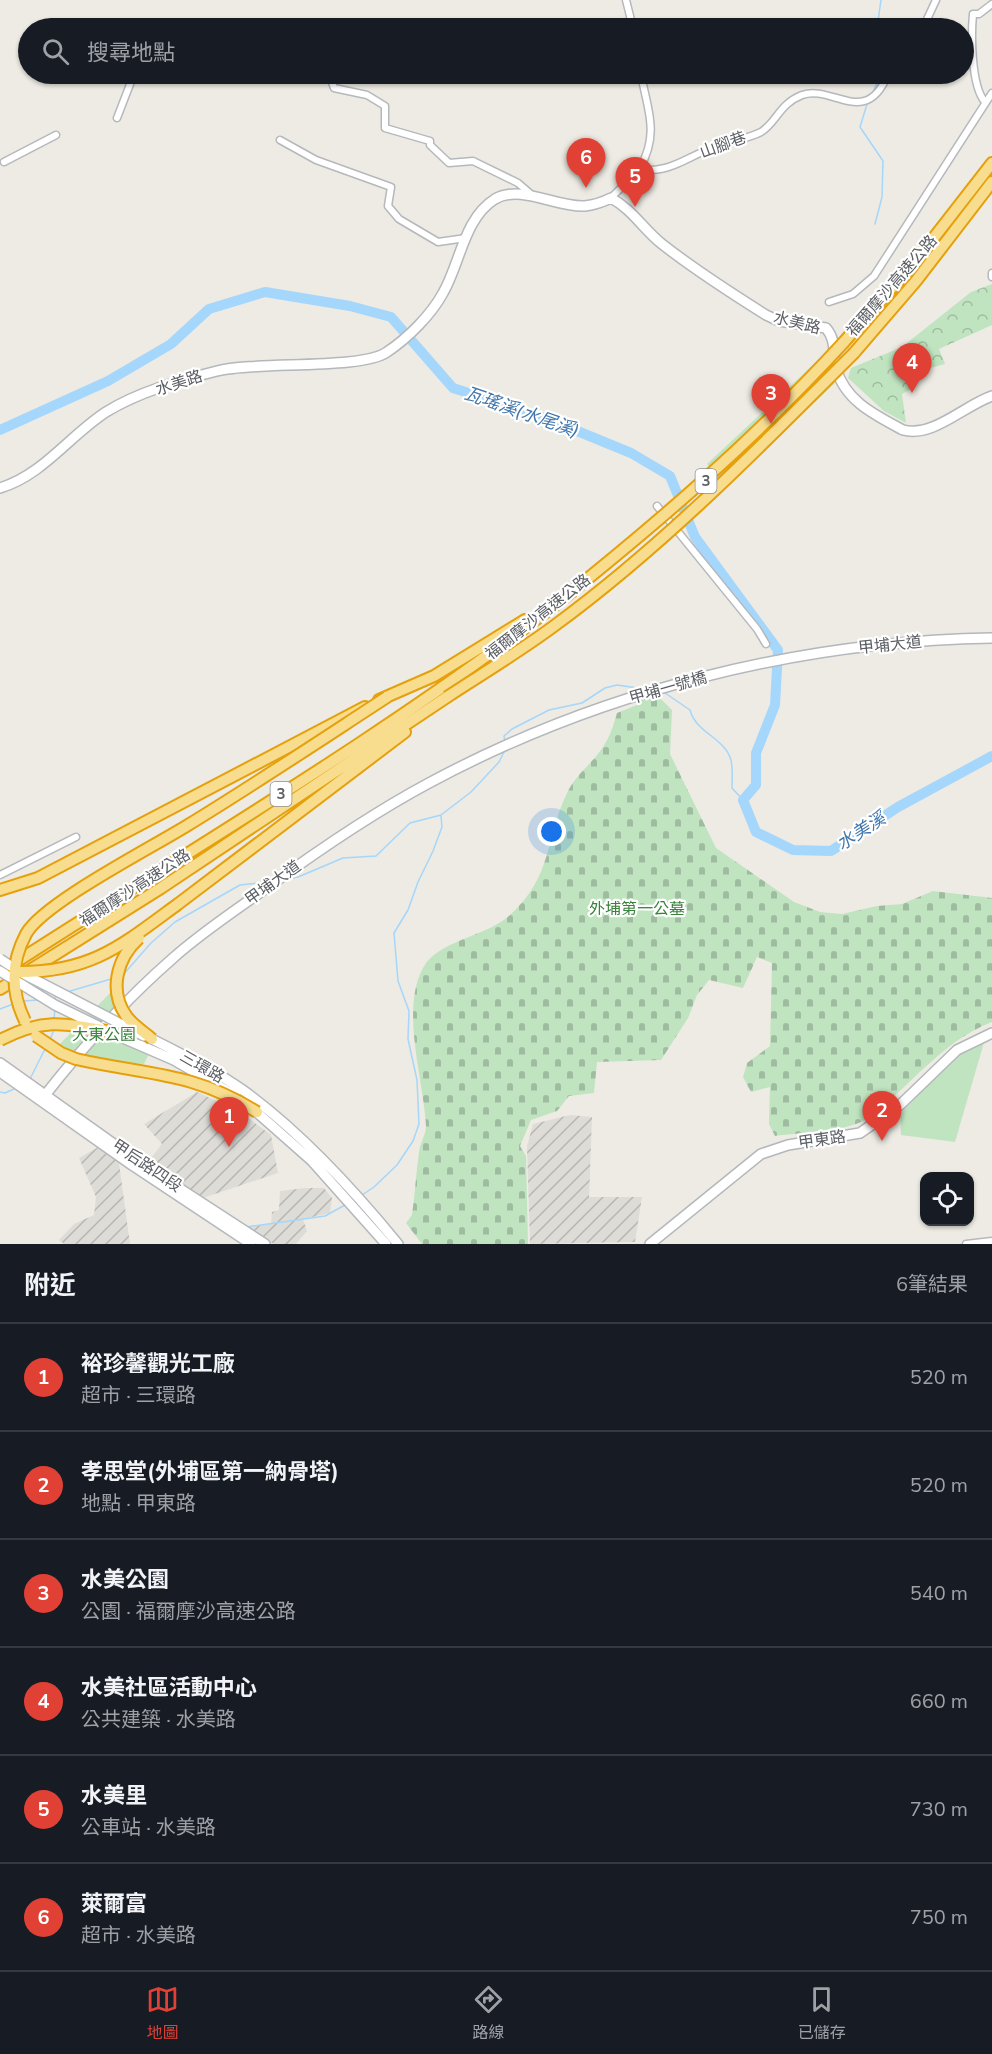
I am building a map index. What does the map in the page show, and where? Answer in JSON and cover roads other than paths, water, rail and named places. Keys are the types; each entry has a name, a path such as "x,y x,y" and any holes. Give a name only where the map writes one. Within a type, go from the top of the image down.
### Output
{"highway":[{"name":"福爾摩沙高速公路","path":"0,972 365,740 491,654 555,605 700,486 810,380 918,258 992,163"},
{"name":"福爾摩沙高速公路","path":"0,989 161,888 554,626 658,541 757,450 854,353 916,281 992,182"},
{"path":"0,890 38,878 387,696 434,676 521,622 555,605"},
{"path":"257,1112 217,1090 193,1081 76,1059 45,1044 30,1029 20,1010 13,985 15,967 26,935 46,912 190,824 387,696"},
{"path":"20,972 63,969 100,957 178,904 390,744 447,697"},
{"path":"152,1039 128,1018 118,999 116,977 124,954 178,904"},
{"path":"0,1040 44,1023 61,1022 107,1031"}],"street":[{"path":"626,0 630,18"},
{"path":"928,18 936,0"},
{"path":"973,18 973,14 979,14 992,4"},
{"path":"974,60 980,95 985,102"},
{"path":"117,118 130,84"},
{"path":"333,84 334,88 367,95 385,106 386,128 430,141 430,146 449,163 473,161 518,183 536,198"},
{"path":"280,140 316,160 391,187 388,206 399,219 438,242 466,238 482,212 495,199 511,195 584,206 611,198 625,181 639,171 646,152 652,120 643,84"},
{"name":"山腳巷","path":"639,171 666,170 716,146 760,132 784,105 805,94 843,100 870,99 879,93 883,84"},
{"path":"829,302 853,294 874,276 992,93"},
{"path":"4,162 56,135"},
{"name":"水美路","path":"611,198 621,203 654,237 684,261 766,315 779,321 826,328 832,336 836,368 856,402 903,430 910,432 926,430 992,396"},
{"name":"水美路","path":"0,488 35,472 108,411 176,383 219,370 255,365 338,362 387,353 432,310 444,292 466,238"},
{"path":"657,506 757,629 766,644"},
{"name":"甲埔大道","path":"790,659 879,645 992,638"},
{"name":"甲埔一號橋","path":"549,728 639,696 715,675 790,659"},
{"name":"甲埔大道","path":"44,1097 114,1014 151,977 203,934 271,884 395,802 495,751 549,728"},
{"path":"0,875 76,837"},
{"name":"三環路","path":"0,959 20,972 113,1022 152,1039 243,1090 319,1156 398,1244"},
{"path":"0,972 20,972"},
{"name":"三環路","path":"0,972 55,1005 205,1076 257,1112 312,1161 386,1244"},
{"name":"甲東路","path":"650,1244 761,1155 788,1145 860,1133 900,1105 957,1050 992,1034"},
{"path":"0,1063 19,1081"},
{"path":"0,1072 19,1081"},
{"name":"甲后路四段","path":"19,1081 265,1244"},
{"name":"甲后路四段","path":"44,1097 132,1165 251,1244"},
{"path":"966,1244 992,1242"}],"waterway":[{"path":"878,18 881,0"},
{"path":"873,92 877,84"},
{"path":"868,101 860,127 883,161 882,197 875,224"},
{"name":"瓦瑤溪(水尾溪)","path":"0,430 108,381 171,344 209,309 265,292 350,306 391,317 453,388 548,419 631,453 670,476 695,537 778,650 775,705 756,753 756,785 743,800 756,832 793,850 831,851 898,807 992,756"},
{"path":"505,742 504,736 512,729 549,710 582,703 605,688 617,685 645,689"},
{"path":"665,693 690,710 698,724 727,752 732,763 732,788 743,800"},
{"path":"287,879 298,877 343,858 376,856 410,823 441,815 471,792 499,762 505,750"},
{"path":"362,1195 397,1165 413,1141 419,1124 417,1080 408,1039 409,1011 398,981 394,933 408,910 433,851 442,827 441,816"},
{"path":"122,976 151,943 175,922 240,885 267,882"},
{"path":"67,992 111,979"},
{"path":"55,996 55,1001"},
{"path":"23,1001 39,1000"},
{"path":"0,1009 13,1004"},
{"path":"54,1019 55,1009"},
{"path":"50,1039 54,1030"},
{"path":"30,1079 45,1049"},
{"path":"0,1092 5,1093 16,1088"},
{"path":"246,1227 325,1216 345,1205"}],"place":[{"name":"萊爾富","path":"586,188"},
{"name":"水美里","path":"635,207"},
{"name":"水美社區活動中心","path":"912,393"},
{"name":"水美公園","path":"771,424"},
{"name":"孝思堂(外埔區第一納骨塔)","path":"882,1141"},
{"name":"裕珍馨觀光工廠","path":"229,1147"}],"water label":[{"name":"水美溪","path":"861,831"}],"park label":[{"name":"外埔第一公墓","path":"637,909"},
{"name":"大東公園","path":"104,1035"}]}
